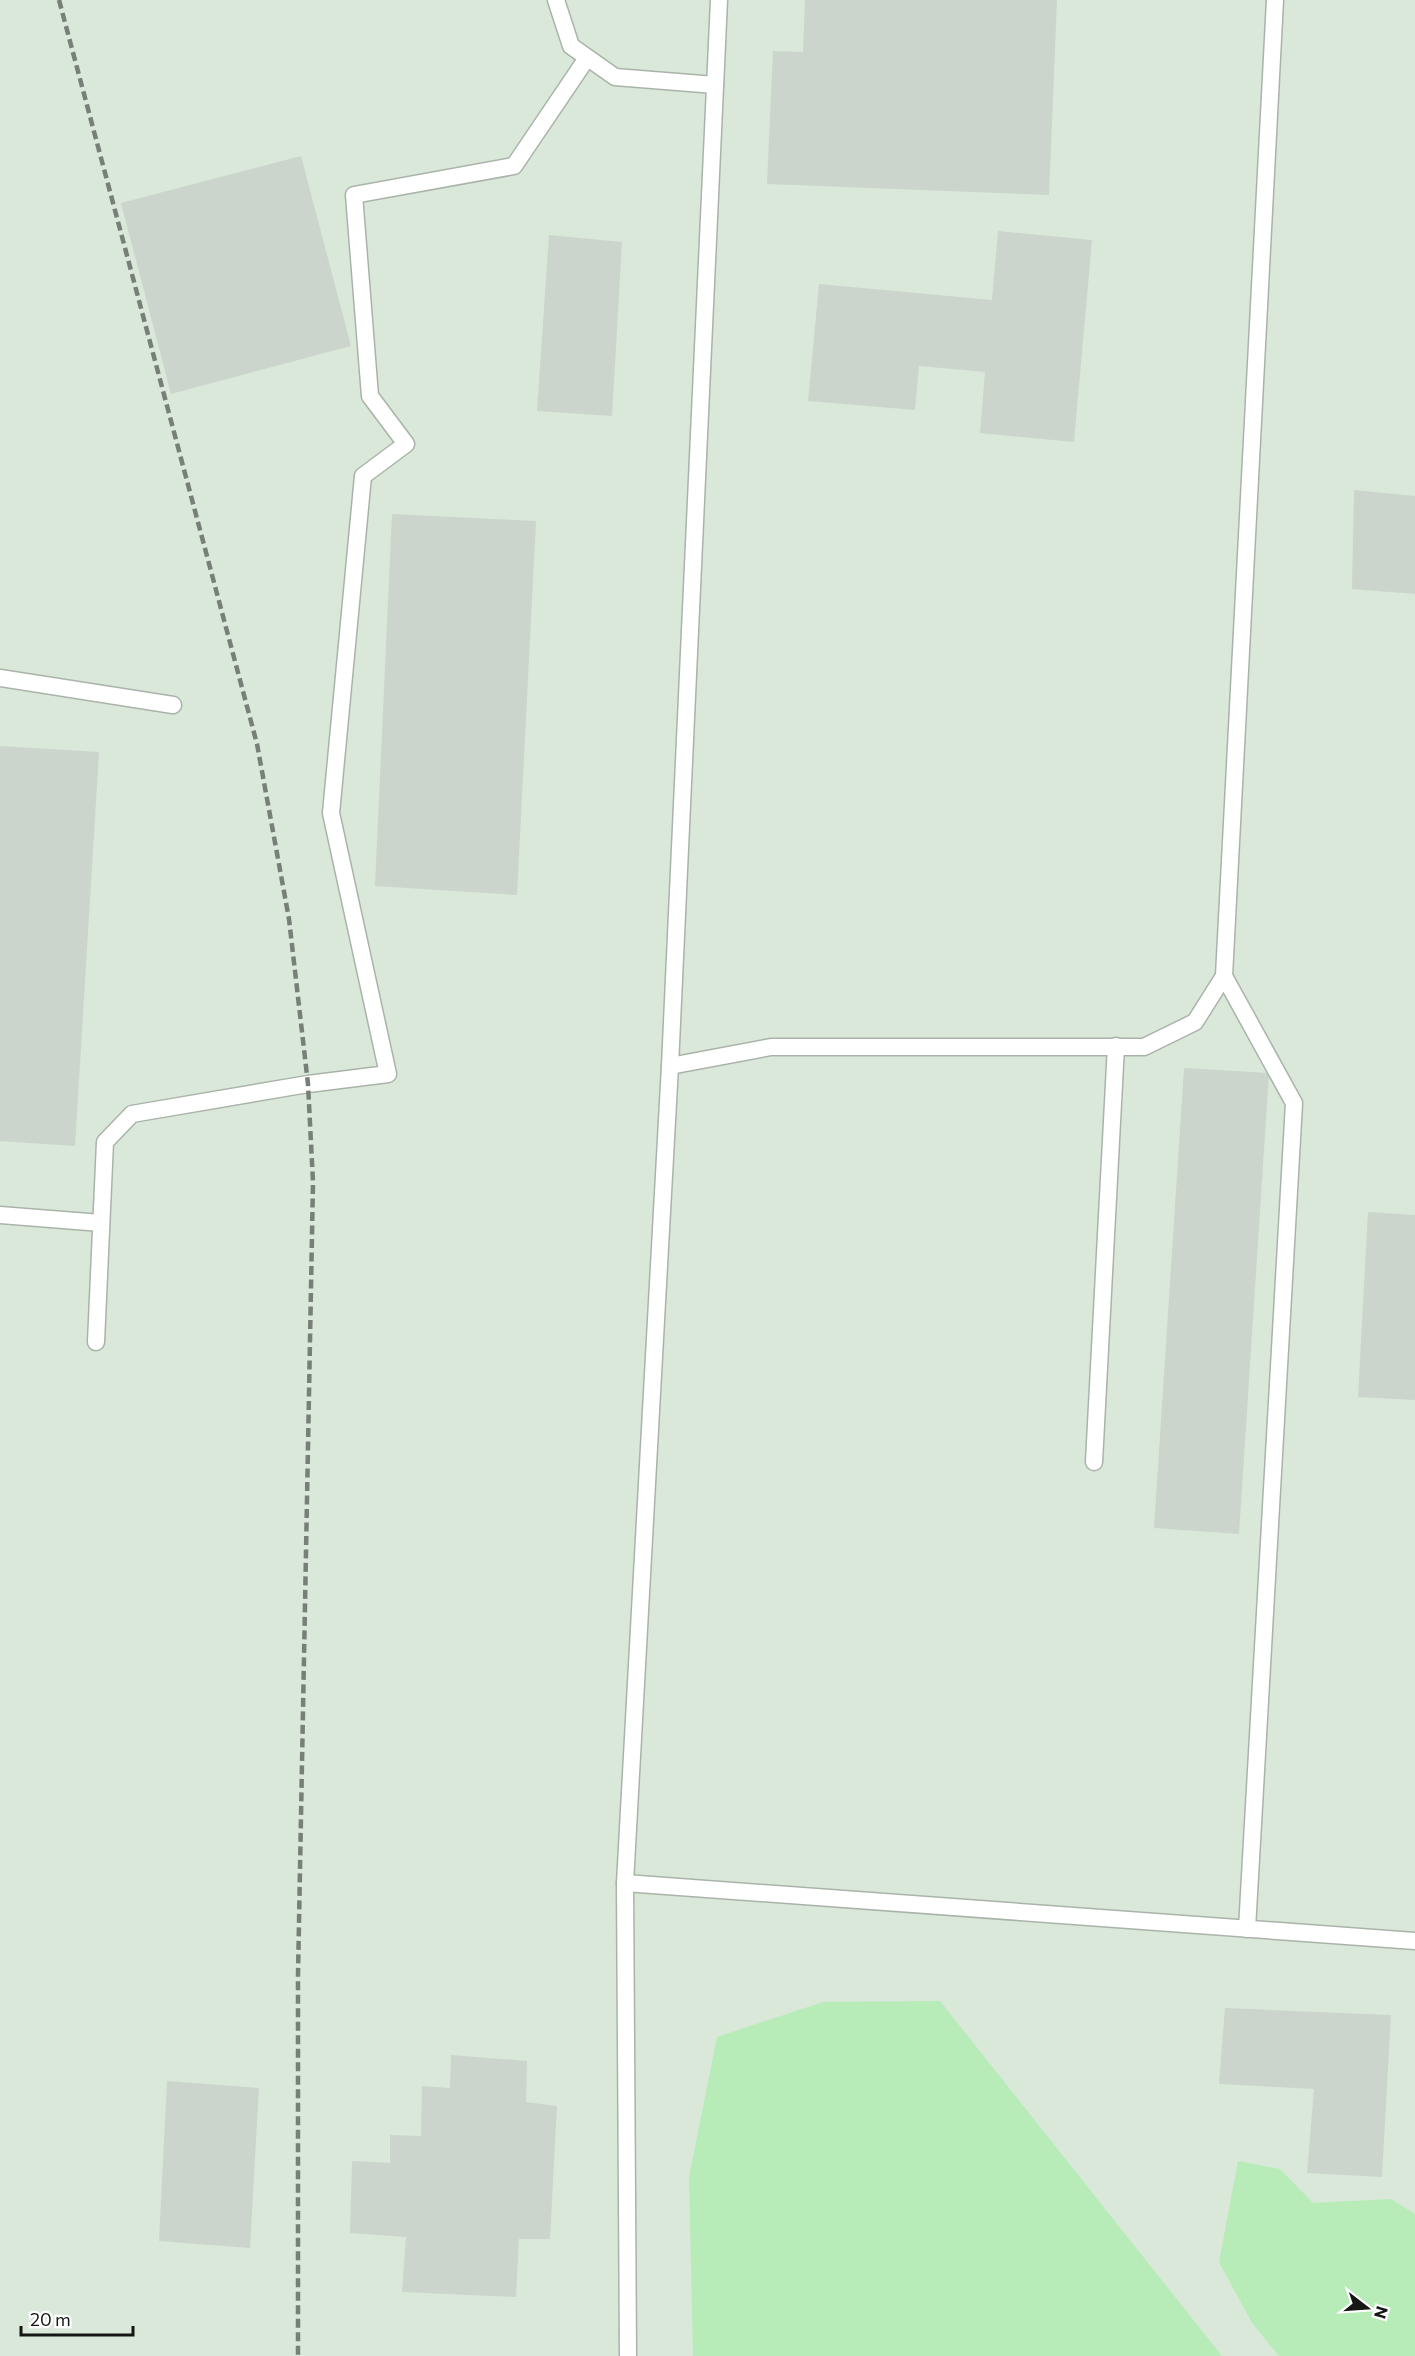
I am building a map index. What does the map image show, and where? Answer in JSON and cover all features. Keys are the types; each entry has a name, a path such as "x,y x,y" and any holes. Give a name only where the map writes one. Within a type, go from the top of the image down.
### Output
{"lane":[{"path":"556,0 571,46 615,77 715,85"},
{"path":"628,2356 625,1883 670,1066 719,0"},
{"path":"670,1066 771,1047 1144,1047 1195,1022 1224,976 1275,0"},
{"path":"96,1342 105,1142 132,1114 308,1084 388,1074 331,813 363,476 406,444 370,396 354,195 514,166 587,58"},
{"path":"0,678 173,705"},
{"path":"1224,976 1294,1102 1247,1929"},
{"path":"1094,1462 1116,1046"},
{"path":"0,1215 101,1223"},
{"path":"625,1883 1415,1941"}],"shaded area":[{"path":"0,0 1415,0 1415,2356 0,2356"}],"green space":[{"path":"940,2001 1222,2356 693,2356 689,2177 717,2037 823,2002"},
{"path":"1238,2161 1280,2169 1313,2203 1391,2199 1415,2214 1415,2356 1279,2356 1252,2323 1219,2262"}],"building":[{"path":"805,0 1057,0 1049,195 767,184 773,51 803,52"},
{"path":"301,156 351,346 171,394 121,203"},
{"path":"998,231 1092,240 1074,442 980,433 985,372 919,366 915,410 808,401 819,284 992,300"},
{"path":"549,235 622,242 612,416 537,411"},
{"path":"1354,490 1415,496 1415,594 1352,589"},
{"path":"392,514 536,521 517,895 375,886"},
{"path":"0,746 99,752 75,1146 0,1141"},
{"path":"1184,1068 1269,1073 1239,1534 1154,1528"},
{"path":"1368,1212 1415,1215 1415,1400 1358,1397"},
{"path":"1225,2008 1391,2015 1382,2177 1307,2173 1314,2089 1219,2084"},
{"path":"451,2055 527,2061 526,2102 557,2106 550,2239 519,2239 516,2297 402,2292 406,2237 350,2233 352,2161 390,2163 390,2135 421,2136 422,2086 450,2088"},
{"path":"167,2081 259,2088 250,2248 159,2241"}],"railway":[{"path":"59,0 257,744 289,919 308,1084 313,1182 298,1975 298,2356"}]}
